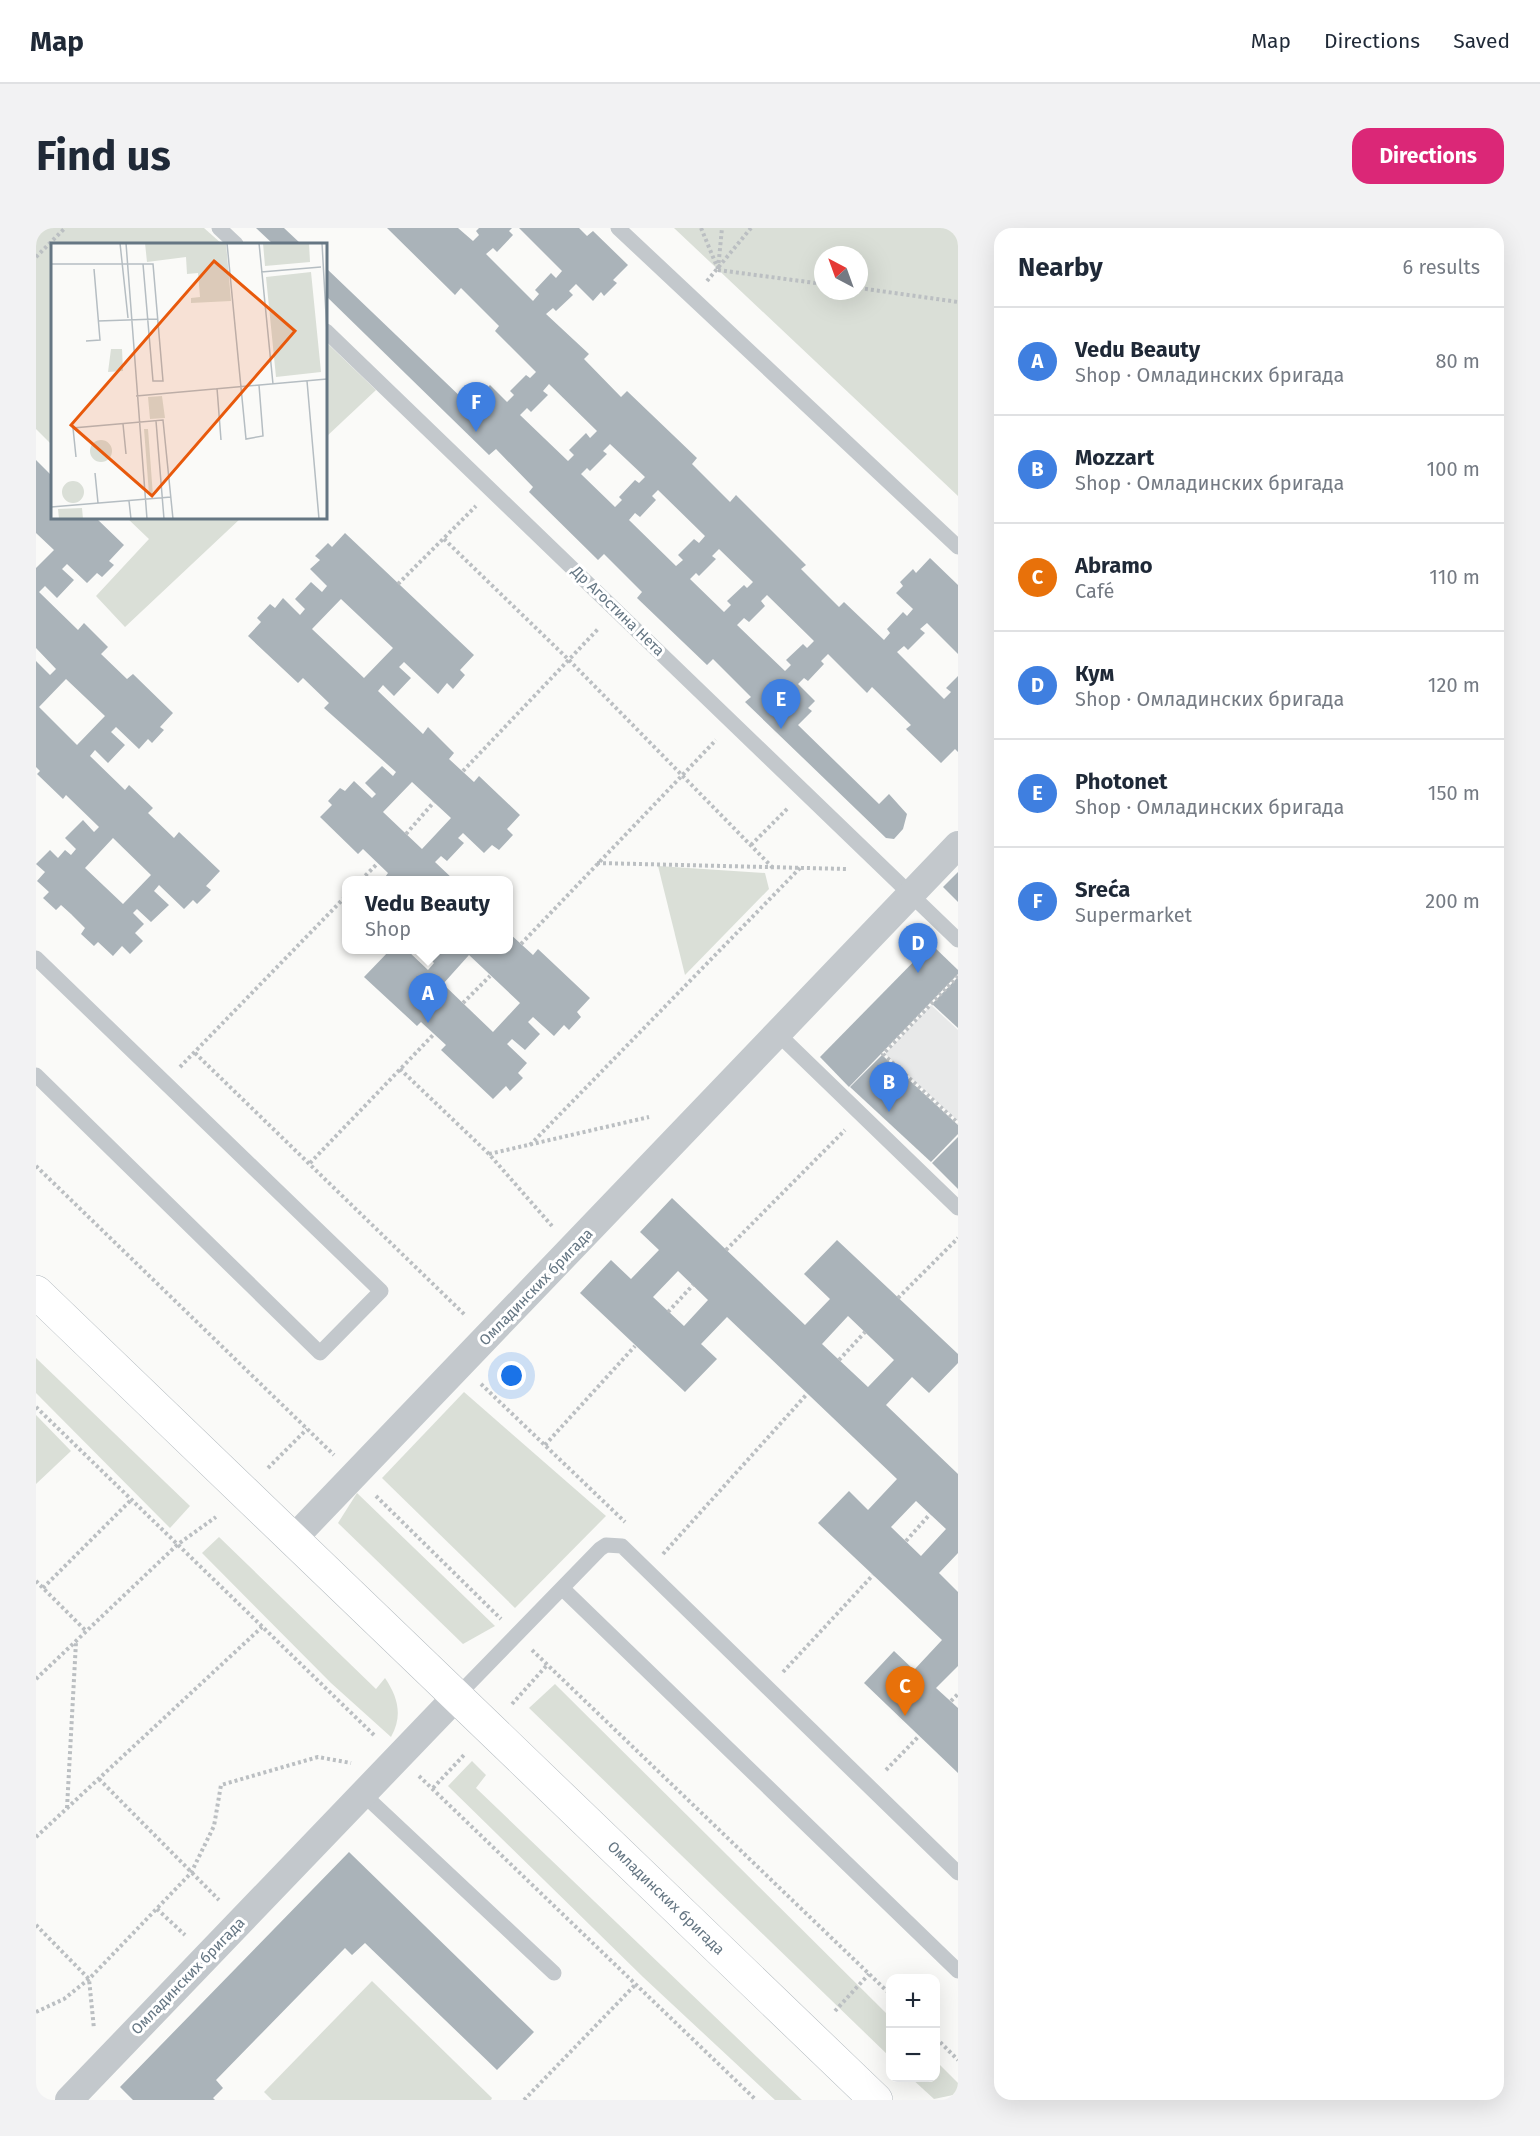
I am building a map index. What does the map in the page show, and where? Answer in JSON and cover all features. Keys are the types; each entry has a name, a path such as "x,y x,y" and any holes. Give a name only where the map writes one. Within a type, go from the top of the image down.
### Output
{"street":[{"name":"Омладинских бригада","path":"293,1539 572,1250 776,1032 958,845"},
{"name":"Омладинских бригада","path":"36,1292 876,2100"},
{"name":"Омладинских бригада","path":"69,2100 363,1794 385,1756 456,1697"}],"lane":[{"path":"219,228 235,243"},
{"path":"618,228 958,547"},
{"name":"Др Агостина Нета","path":"327,332 910,893"},
{"path":"910,893 958,940"},
{"path":"36,958 381,1291 320,1353 36,1075"},
{"path":"776,1032 958,1208"},
{"name":"Омладинских бригада","path":"456,1697 606,1545 615,1544 630,1551 958,1873"},
{"path":"563,1589 958,1971"},
{"path":"363,1794 554,1973"}],"path":[{"path":"36,257 65,228"},
{"path":"701,228 718,270"},
{"path":"718,270 722,228"},
{"path":"691,297 718,270 752,228"},
{"path":"718,270 814,283"},
{"path":"868,289 958,302"},
{"path":"398,584 492,490"},
{"path":"444,539 569,660 773,868"},
{"path":"463,771 616,610"},
{"path":"521,944 733,722"},
{"path":"751,845 804,791"},
{"path":"406,834 434,802"},
{"path":"597,863 858,869"},
{"path":"365,876 377,864"},
{"path":"530,1145 800,868"},
{"path":"165,1081 195,1053 342,900"},
{"path":"463,1003 490,976"},
{"path":"958,976 883,1054 958,1123"},
{"path":"310,1163 434,1034"},
{"path":"195,1053 488,1337"},
{"path":"400,1069 489,1154 572,1250"},
{"path":"726,1250 860,1114"},
{"path":"489,1154 649,1117"},
{"path":"36,1166 518,1636 886,1990"},
{"path":"898,1298 958,1238"},
{"path":"668,1312 693,1285"},
{"path":"839,1360 865,1332"},
{"path":"545,1444 636,1346"},
{"path":"661,1556 807,1394"},
{"path":"36,1407 262,1627 385,1756"},
{"path":"268,1468 308,1429"},
{"path":"43,1588 131,1500"},
{"path":"906,1541 930,1514"},
{"path":"36,1678 177,1545 216,1517"},
{"path":"782,1672 873,1575"},
{"path":"36,1581 86,1631"},
{"path":"36,1837 262,1627"},
{"path":"67,1809 76,1641"},
{"path":"512,1704 548,1664"},
{"path":"951,1701 958,1694"},
{"path":"885,1771 919,1736"},
{"path":"433,1788 464,1755"},
{"path":"36,2012 64,1999 88,1979 191,1873 214,1826 221,1785 318,1757 385,1756"},
{"path":"415,1773 756,2100"},
{"path":"99,1779 241,1921"},
{"path":"157,1909 207,1956"},
{"path":"36,1925 88,1979 98,2069"},
{"path":"835,2011 869,1974"},
{"path":"524,2100 635,1984"},
{"path":"940,2042 958,2060"}],"shaded area":[{"path":"36,228 204,228 221,243 51,243 51,444 36,429"},
{"path":"674,228 958,228 958,496"},
{"path":"327,343 376,390 327,436"},
{"path":"128,519 240,519 125,627 96,596 149,539"},
{"path":"658,866 765,873 769,889 685,975"},
{"path":"931,1005 958,1030 958,1121 885,1054"},
{"path":"36,1358 190,1506 170,1528 36,1393"},
{"path":"464,1392 606,1516 515,1608 382,1478"},
{"path":"36,1415 71,1451 36,1484"},
{"path":"357,1493 495,1626 463,1644 338,1523"},
{"path":"219,1537 376,1689 385,1678 396,1699 398,1714 391,1737 331,1683 202,1553"},
{"path":"555,1684 886,2013 886,2053 529,1708"},
{"path":"472,1761 486,1775 476,1788 802,2100 775,2100 643,1977 448,1786"},
{"path":"372,1981 492,2098 491,2100 272,2100 264,2092"},
{"path":"940,2065 958,2083 958,2094 934,2099 915,2082 940,2082"}],"building":[{"path":"256,228 284,228 300,243 272,243"},
{"path":"387,228 458,228 473,241 479,235 476,231 479,228 512,228 509,231 513,235 497,252 493,248 486,254 533,301 539,294 535,290 551,273 556,278 562,271 519,228 579,228 587,236 593,231 628,265 613,280 617,283 604,296 601,292 593,301 576,284 569,291 573,295 556,311 553,308 546,314 589,354 584,359 621,397 627,391 697,458 692,464 730,502 736,495 806,565 801,569 839,607 844,602 884,640 890,633 887,629 903,612 907,616 913,609 896,593 903,586 900,582 913,569 916,573 930,558 958,585 958,654 927,623 920,629 925,633 908,650 904,646 897,652 944,699 951,692 946,688 958,676 958,752 955,749 941,763 906,729 911,725 872,687 867,693 828,654 821,661 824,664 808,681 804,678 798,684 815,701 808,708 812,711 798,725 879,804 889,794 907,814 903,829 894,839 886,838 745,702 751,697 713,659 707,665 637,598 642,592 604,554 598,560 529,492 533,487 496,449 489,455 327,297 327,269 466,402 478,390 482,393 490,385 507,402 514,395 510,391 526,375 530,378 536,372 495,331 499,326 461,288 455,295","holes":["549,384 597,431 590,438 586,433 569,450 574,455 568,461 520,415 527,408 531,412 548,395 543,391","610,444 645,477 639,483 635,480 619,497 622,500 615,507 581,474 587,468 590,471 607,454 603,451","658,490 705,536 699,543 694,539 678,555 683,560 676,566 629,520 635,513 640,517 656,500 652,496","719,549 753,582 747,588 744,585 727,601 731,605 724,612 690,579 696,573 699,576 716,559 712,556","767,595 814,641 807,648 803,644 786,660 791,665 785,671 737,625 744,618 749,622 765,606 761,601"]},
{"path":"36,460 51,475 51,519 97,519 124,545 109,561 114,565 102,577 97,573 87,583 67,564 62,569 74,580 57,598 45,586 39,592 78,630 84,623 108,647 101,654 127,679 133,674 173,713 160,727 164,730 152,743 148,739 139,749 116,727 111,732 125,745 108,763 95,750 90,756 125,790 129,785 153,808 148,813 174,838 179,832 220,871 206,886 211,890 197,904 193,900 184,909 159,885 154,891 169,905 151,922 137,909 133,913 144,924 135,933 143,941 130,954 122,946 113,956 98,942 94,946 81,934 85,928 71,914 61,905 56,910 43,898 49,892 37,881 45,872 36,864 50,850 58,858 65,850 71,855 76,849 65,838 83,820 94,832 99,827 66,795 63,799 37,774 40,771 36,767 36,661 50,675 56,669 36,648 36,568 54,550 36,533","holes":["66,679 105,716 77,745 39,707","113,838 151,875 123,904 85,868"]},
{"path":"345,533 474,655 460,670 465,675 453,689 447,683 438,694 404,662 399,667 411,678 394,696 383,685 378,691 423,734 428,727 454,753 449,759 474,782 479,776 520,815 507,829 513,835 499,850 492,845 484,853 463,833 458,838 464,843 447,861 441,856 435,862 450,876 386,876 388,873 363,849 358,854 320,817 332,805 328,801 340,788 345,791 354,781 372,798 376,794 365,783 382,766 393,776 396,772 324,708 329,703 303,678 298,683 248,636 261,622 257,618 270,604 275,608 283,598 300,615 305,609 295,599 311,582 322,592 327,586 310,569 320,560 315,556 328,543 332,547","holes":["341,599 393,648 364,678 312,629","412,782 451,818 422,849 383,812"]},
{"path":"958,872 958,902 943,887"},
{"path":"513,937 533,955 538,949 590,998 577,1012 581,1017 569,1030 564,1025 554,1036 533,1017 528,1022 540,1034 525,1050 512,1039 507,1044 527,1063 518,1073 523,1078 510,1091 506,1086 493,1099 441,1050 446,1045 421,1022 417,1026 364,977 386,954 411,954 428,970 434,963 425,954 513,954","holes":["469,955 520,1003 493,1032 443,984"]},
{"path":"931,944 958,970 958,974 849,1087 820,1057"},
{"path":"958,977 958,1028 932,1004"},
{"path":"882,1055 958,1125 958,1134 931,1162 850,1087"},
{"path":"958,1137 958,1189 932,1163"},
{"path":"672,1198 805,1325 830,1299 804,1274 837,1240 958,1354 958,1363 929,1393 912,1377 886,1405 958,1474 958,1553 939,1573 958,1592 958,1666 936,1688 958,1708 958,1773 864,1683 894,1651 914,1670 942,1640 818,1523 849,1491 868,1510 897,1479 727,1317 701,1344 717,1359 685,1392 580,1293 611,1260 631,1279 659,1250 640,1232","holes":["678,1271 708,1300 684,1326 653,1297","848,1316 894,1360 868,1387 822,1344","916,1501 946,1529 921,1556 891,1527"]},
{"path":"349,1852 534,2032 497,2070 365,1943 352,1955 345,1948 216,2080 223,2088 213,2098 215,2100 133,2100 120,2087"}],"place":[{"name":"Sreća","path":"476,432"},
{"name":"Photonet","path":"781,729"},
{"name":"Кум","path":"918,973"},
{"name":"Vedu Beauty","path":"428,1023"},
{"name":"Mozzart","path":"889,1112"},
{"name":"Abramo","path":"905,1716"}]}
